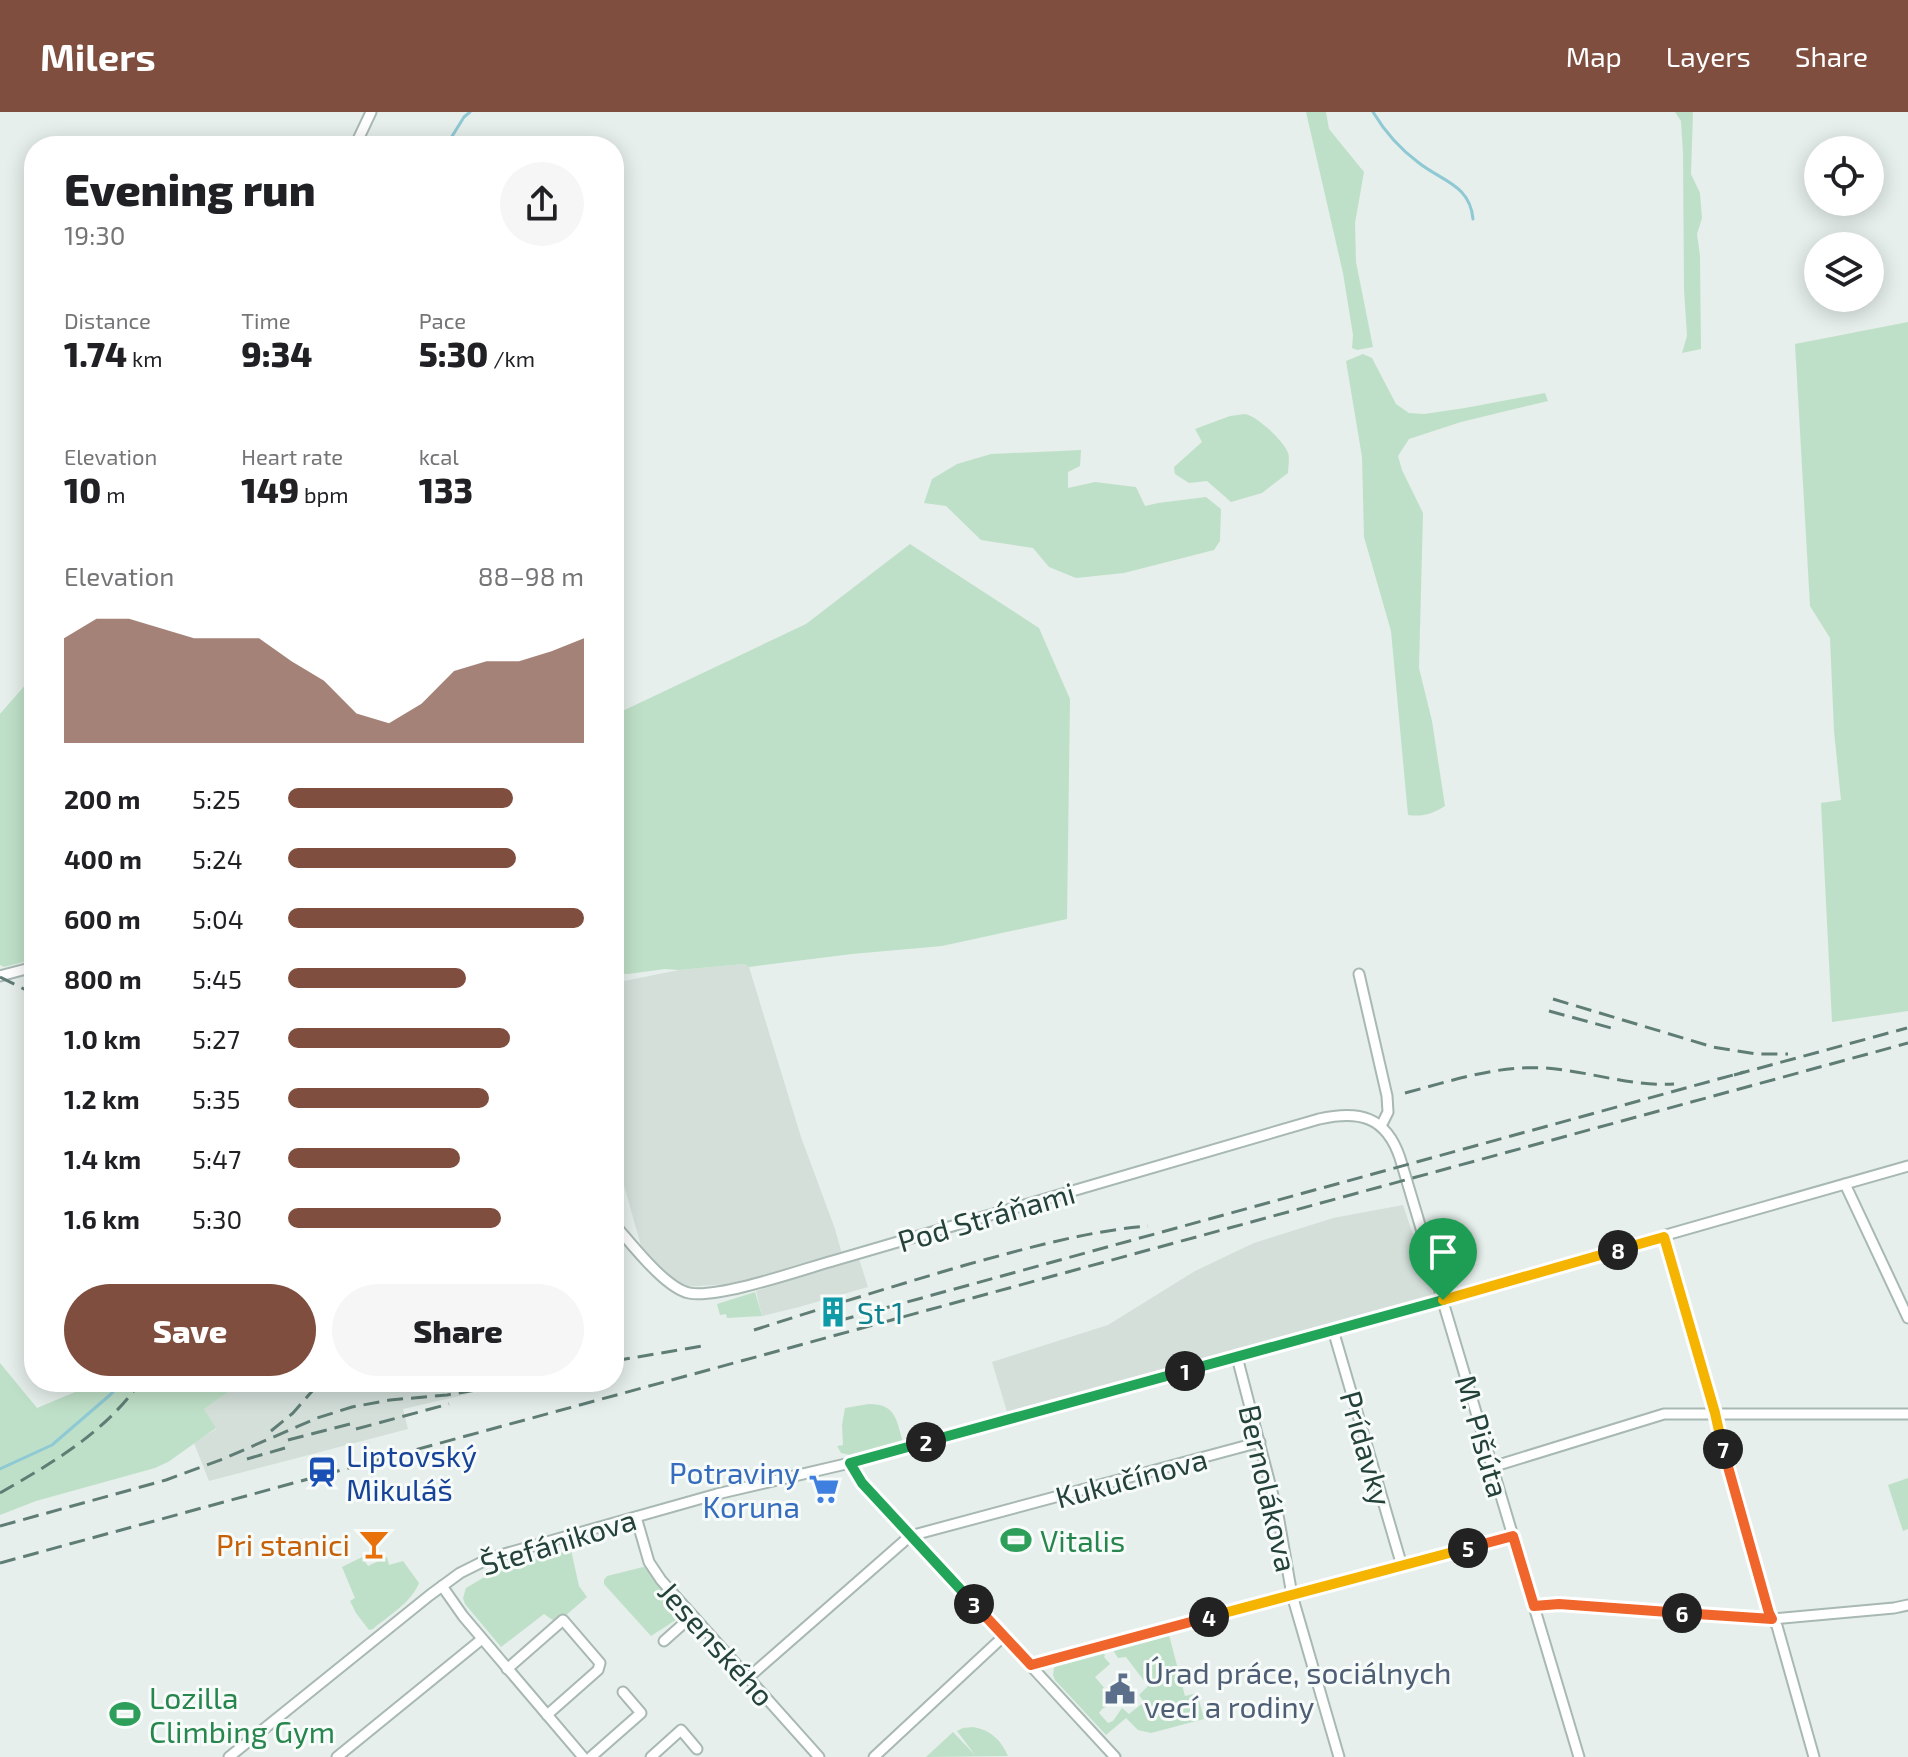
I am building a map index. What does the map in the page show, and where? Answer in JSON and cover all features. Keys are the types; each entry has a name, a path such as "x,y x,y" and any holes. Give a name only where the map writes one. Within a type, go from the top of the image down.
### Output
{"street":[{"path":"360,136 371,112"},
{"path":"0,976 24,970"},
{"path":"1359,974 1387,1096 1388,1112 1381,1126 1396,1145 1443,1300"},
{"name":"Pod Stráňami","path":"624,1235 673,1286 683,1292 699,1294 720,1291 1319,1119 1355,1115 1381,1126"},
{"name":"Štefánikova","path":"229,1757 442,1586 490,1558 1237,1357 1908,1166"},
{"path":"1845,1184 1908,1318"},
{"path":"1664,1237 1769,1613 1777,1626 1814,1757"},
{"name":"M. Pišúta","path":"1443,1300 1579,1757"},
{"name":"Prídavky","path":"1333,1330 1402,1566"},
{"name":"Bernolákova","path":"1237,1357 1278,1515 1292,1595 1339,1757"},
{"path":"1492,1467 1656,1415 1908,1414"},
{"name":"Kukučínova","path":"910,1536 1260,1442"},
{"path":"850,1463 862,1483 1115,1757"},
{"name":"Jesenského","path":"636,1517 651,1567 819,1757"},
{"path":"749,1677 910,1536"},
{"path":"1031,1665 1513,1536"},
{"path":"442,1586 482,1639 583,1757"},
{"path":"1534,1606 1559,1604 1772,1619 1907,1607"},
{"path":"664,1641 692,1616"},
{"path":"507,1669 563,1620 600,1663 598,1670 547,1715"},
{"path":"874,1757 1004,1636"},
{"path":"337,1757 482,1639"},
{"path":"591,1757 641,1713 623,1692"},
{"path":"651,1757 681,1730 697,1752"}],"shaded area":[{"path":"744,964 749,967 801,1137 842,1254 728,1284 686,1287 669,1276 641,1246 624,1186 624,981 679,970"},
{"path":"1403,1205 1435,1299 1008,1415 992,1362 1108,1325 1195,1271 1254,1243 1333,1218"},
{"path":"859,1259 868,1287 762,1316 756,1291"},
{"path":"228,1392 468,1394 403,1409 408,1429 209,1481 194,1443 216,1429 204,1409"}],"green space":[{"path":"1306,112 1326,112 1329,129 1364,172 1355,223 1356,262 1373,347 1352,348 1353,335 1343,273"},
{"path":"1675,112 1693,112 1691,174 1700,193 1702,218 1697,234 1701,349 1682,353 1687,336 1683,153 1681,121"},
{"path":"1908,322 1908,1011 1832,1022 1821,803 1841,800 1830,638 1810,606 1795,344"},
{"path":"1363,354 1372,358 1396,404 1409,413 1465,408 1545,393 1548,401 1461,422 1409,439 1398,456 1423,513 1419,668 1432,721 1445,806 1423,815 1408,815 1391,631 1364,537 1362,457 1346,361"},
{"path":"1245,414 1263,424 1281,442 1289,455 1288,473 1262,493 1231,502 1207,481 1189,483 1175,474 1174,467 1202,442 1195,429"},
{"path":"1081,450 1080,466 1068,472 1068,488 1095,482 1136,487 1145,506 1206,497 1221,509 1220,541 1214,550 1124,573 1076,578 1049,567 1033,548 981,540 946,506 924,503 932,479 957,464 991,454"},
{"path":"910,544 1039,628 1070,699 1067,919 942,946 749,967 744,964 624,974 624,710 806,624"},
{"path":"24,686 24,962 4,967 0,965 0,714"},
{"path":"755,1292 762,1316 727,1318 726,1314 720,1315 717,1304"},
{"path":"0,1363 37,1408 75,1392 228,1392 204,1409 216,1428 168,1462 36,1501 0,1515"},
{"path":"869,1404 885,1407 894,1414 903,1442 850,1455 841,1453 837,1446 843,1445 845,1408"},
{"path":"1908,1478 1908,1529 1903,1531 1888,1485"},
{"path":"571,1550 579,1586 587,1597 557,1623 544,1614 501,1647 465,1604 466,1588 498,1569"},
{"path":"362,1557 368,1566 387,1557 389,1565 403,1561 419,1583 405,1603 369,1630 350,1601 355,1598 342,1567"},
{"path":"648,1568 684,1613 651,1636 604,1584 607,1576"},
{"path":"1169,1635 1185,1696 1197,1693 1204,1719 1151,1733 1138,1730 1126,1718 1106,1735 1053,1675 1054,1668 1059,1664 1102,1652 1110,1664 1095,1677 1117,1703 1112,1703 1099,1713 1108,1723 1122,1708 1129,1714 1144,1702 1139,1695 1148,1686 1126,1657 1118,1658 1113,1650"},
{"path":"973,1727 995,1737 1008,1756 926,1757 953,1732 975,1755 957,1731"}],"waterway":[{"path":"452,136 470,112"},
{"path":"1373,112 1405,152 1461,191 1467,198 1473,219"},
{"path":"0,1469 52,1445 113,1392"}],"railway":[{"path":"0,977 24,989"},
{"path":"1553,999 1713,1047 1757,1054 1788,1054"},
{"path":"1549,1011 1615,1029"},
{"path":"1734,1075 1907,1028"},
{"path":"0,1563 1908,1043"},
{"path":"1405,1093 1474,1075 1527,1068 1561,1070 1642,1083 1674,1084"},
{"path":"838,1321 1744,1072"},
{"path":"754,1330 1013,1252 1080,1236 1148,1226"},
{"path":"624,1359 708,1345"},
{"path":"0,1493 94,1432 132,1392"},
{"path":"271,1431 311,1392"},
{"path":"0,1526 166,1480 317,1418 352,1407 465,1392"},
{"path":"356,1429 449,1404"},
{"path":"288,1440 350,1424"},
{"path":"247,1459 285,1448"}],"place":[{"name":"St 1","path":"833,1312"},
{"name":"Liptovský Mikuláš","path":"322,1472"},
{"name":"Potraviny Koruna","path":"824,1489"},
{"name":"Vitalis","path":"1016,1540"},
{"name":"Pri stanici","path":"374,1544"},
{"name":"Úrad práce, sociálnych vecí a rodiny","path":"1120,1689"},
{"name":"Lozilla Climbing Gym","path":"125,1714"}],"route":[{"path":"1664,1237 1772,1619 1559,1604 1534,1606 1513,1536 1031,1665 862,1483 850,1463 1333,1330 1443,1300 1664,1237"}]}
